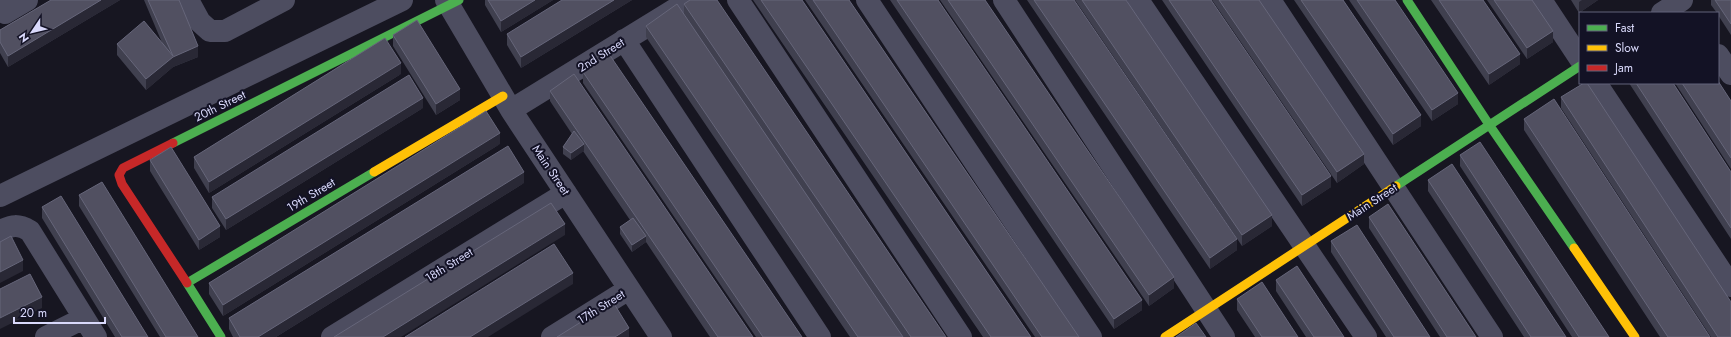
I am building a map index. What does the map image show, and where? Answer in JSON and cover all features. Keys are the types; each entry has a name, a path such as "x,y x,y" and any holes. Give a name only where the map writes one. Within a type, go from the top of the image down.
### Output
{"street":[{"path":"2,11 27,0"},
{"path":"188,0 200,22 210,31 225,31 284,0"},
{"path":"0,196 402,0"},
{"name":"2nd Street","path":"507,103 624,40 690,0"},
{"path":"738,0 960,337"},
{"path":"868,0 1091,337"},
{"path":"1004,0 1224,337"},
{"path":"1138,0 1366,337"},
{"path":"1270,0 1492,337"},
{"path":"1406,0 1490,126 1635,337"},
{"path":"1541,0 1579,57"},
{"name":"Main Street","path":"452,2 507,103 661,337"},
{"name":"20th Street","path":"187,283 122,184 120,175 123,168 452,2"},
{"path":"1664,12 1683,4"},
{"path":"624,40 820,337"},
{"path":"1719,56 1731,74"},
{"name":"Main Street","path":"1164,337 1579,67"},
{"path":"1597,84 1731,286"},
{"name":"19th Street","path":"187,283 507,103"},
{"name":"18th Street","path":"332,337 566,193"},
{"path":"0,232 12,226 21,226 30,231 96,337"},
{"path":"187,283 221,337"},
{"name":"17th Street","path":"552,337 629,289"},
{"path":"46,337 84,318"}],"building":[{"path":"51,0 101,0 8,56 0,42 0,30"},
{"path":"148,0 179,0 198,46 173,57 146,79 117,44 144,21 173,56"},
{"path":"488,0 535,0 501,21"},
{"path":"562,0 614,0 521,57 507,34"},
{"path":"690,0 717,0 946,337 911,337 684,4"},
{"path":"761,0 802,0 1031,337 991,337"},
{"path":"813,0 849,0 1079,337 1042,337"},
{"path":"897,0 938,0 1142,300 1114,319"},
{"path":"948,0 985,0 1174,277 1149,295"},
{"path":"1034,0 1074,0 1237,239 1210,258"},
{"path":"1082,0 1126,0 1272,215 1242,235"},
{"path":"1169,0 1211,0 1331,176 1302,195"},
{"path":"1219,0 1259,0 1364,154 1337,172"},
{"path":"1301,0 1343,0 1421,115 1393,134"},
{"path":"1357,0 1395,0 1458,93 1432,110"},
{"path":"1439,0 1483,0 1520,54 1489,74"},
{"path":"1494,0 1532,0 1553,31 1527,48"},
{"path":"1715,0 1731,0 1731,24"},
{"path":"677,4 903,337 858,337 646,26"},
{"path":"417,20 460,89 436,104 393,35"},
{"path":"385,38 401,63 209,182 194,157"},
{"path":"609,54 802,337 763,337 583,72"},
{"path":"574,74 753,337 718,337 550,91"},
{"path":"409,75 423,98 226,219 212,197"},
{"path":"1719,83 1731,101 1731,158 1683,84 1719,84"},
{"path":"1582,84 1588,84 1731,302 1731,337 1718,337 1561,97"},
{"path":"1637,84 1674,84 1731,172 1731,228"},
{"path":"1554,99 1710,337 1668,337 1524,119"},
{"path":"486,111 500,133 223,305 209,283"},
{"path":"574,131 584,144 571,153 563,147"},
{"path":"1480,142 1609,337 1579,337 1460,155"},
{"path":"508,146 524,172 258,337 240,337 229,318"},
{"path":"171,147 220,226 199,240 150,160"},
{"path":"1452,164 1566,337 1531,337 1428,180"},
{"path":"102,182 198,337 166,337 79,195"},
{"path":"61,196 148,337 122,337 42,207"},
{"path":"551,203 565,224 383,337 334,337"},
{"path":"1388,204 1476,337 1447,337 1369,217"},
{"path":"633,218 646,236 632,245 620,227"},
{"path":"1357,225 1430,337 1394,337 1331,241"},
{"path":"11,236 23,260 0,272 0,242"},
{"path":"554,244 573,273 470,337 405,337"},
{"path":"1297,266 1344,337 1314,337 1276,280"},
{"path":"30,274 42,297 0,318 0,289"},
{"path":"1262,282 1298,337 1262,337 1237,299"},
{"path":"613,302 629,328 615,337 557,337"},
{"path":"1196,323 1206,337 1176,337"}],"traffic: fast":[{"path":"173,143 459,0"},
{"path":"1407,0 1490,126 1574,248"},
{"path":"1396,186 1579,67"},
{"path":"221,337 187,283 374,172"}],"traffic: slow":[{"path":"374,172 503,96"},
{"path":"1165,337 1396,186"},
{"path":"1574,248 1635,337"}],"traffic: jam":[{"path":"173,143 123,168 119,175 122,184 187,283"}]}
